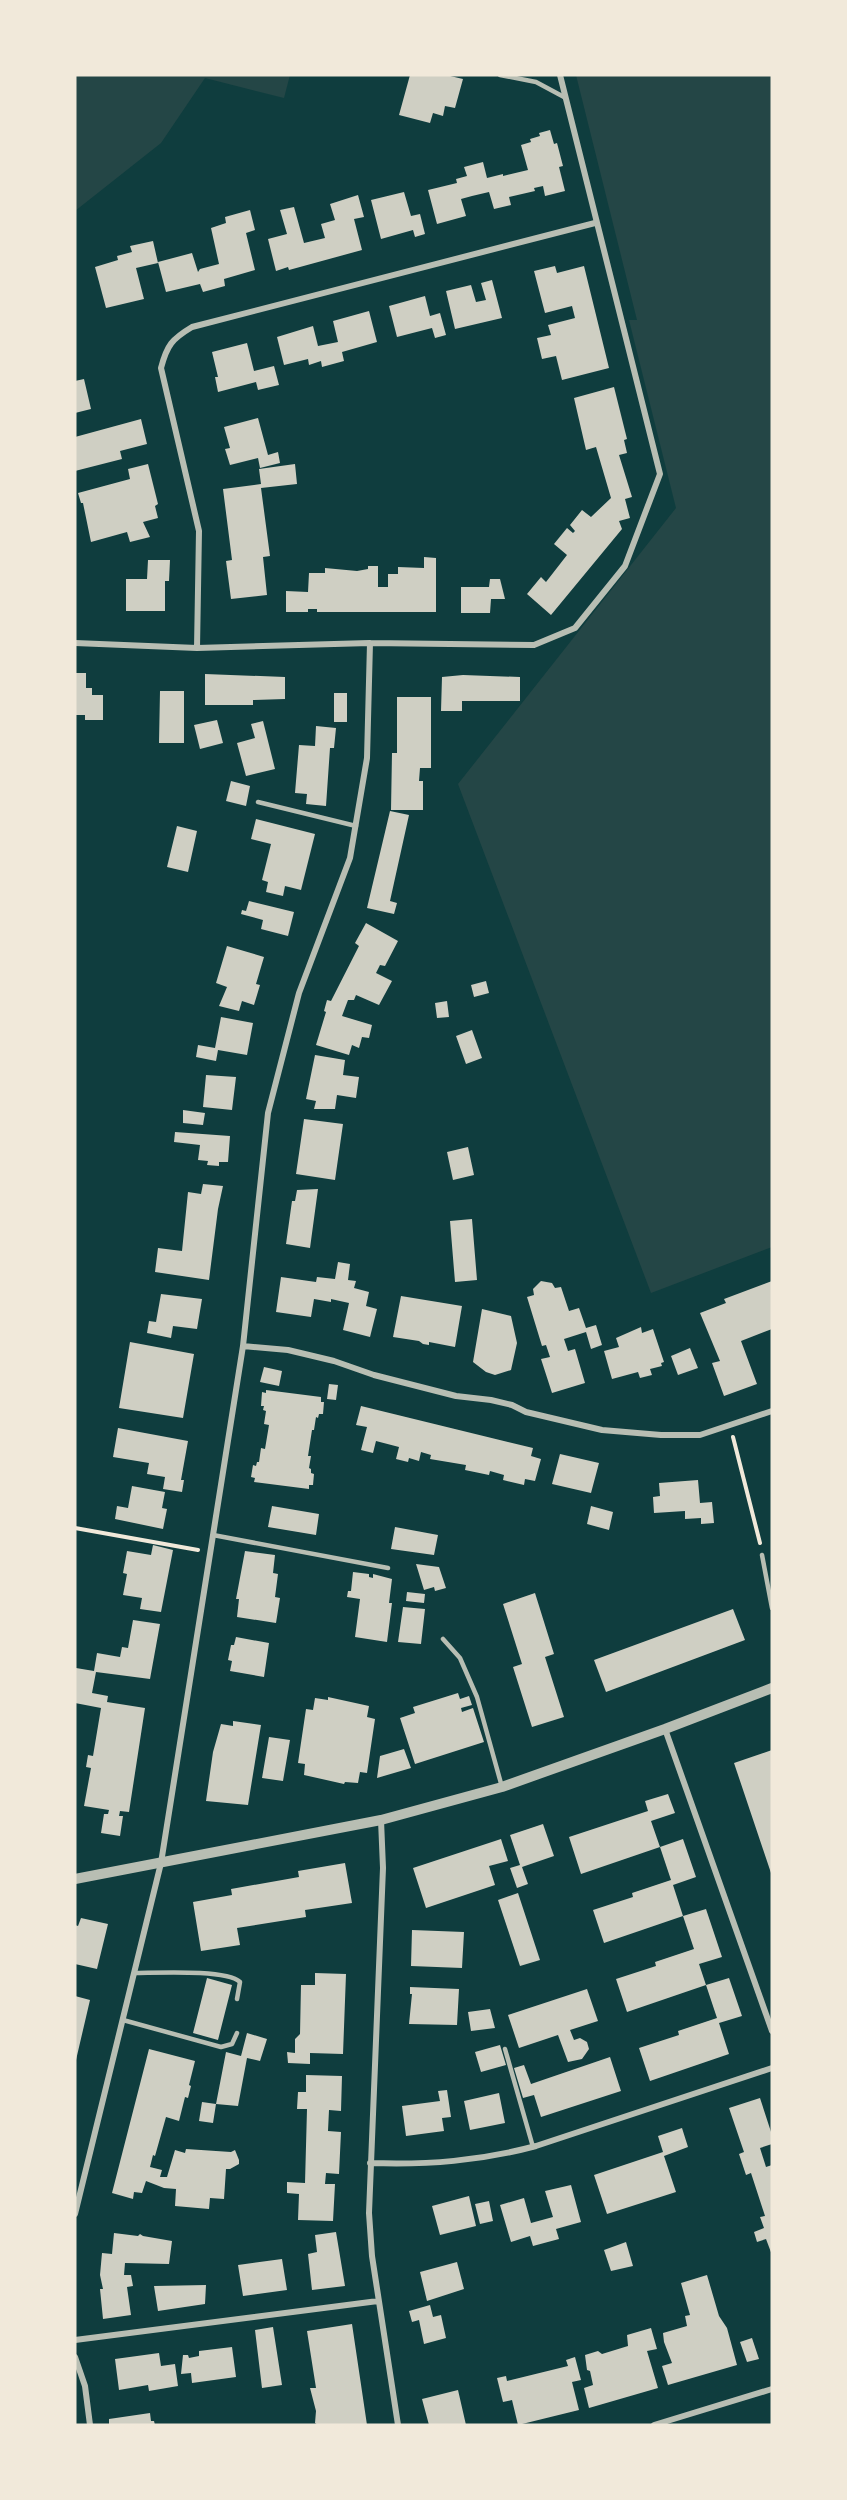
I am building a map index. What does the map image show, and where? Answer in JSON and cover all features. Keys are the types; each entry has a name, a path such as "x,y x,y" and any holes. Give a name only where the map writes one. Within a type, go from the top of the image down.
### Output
{"street":[{"path":"75,643 197,648 370,643 534,645 575,628 625,566 660,474 595,223 560,75"},
{"path":"197,648 199,531 161,368 166,348 178,335 192,327 595,223"},
{"path":"75,2214 161,1863 243,1346 268,1113 299,993 350,858 368,758 370,643"},
{"path":"243,1346 288,1350 334,1360 374,1375 456,1396 512,1405 526,1413 602,1430 661,1435 700,1435 772,1411"},
{"path":"75,1879 381,1820 502,1787 772,1688"},
{"path":"665,1729 772,2031"},
{"path":"381,1820 382,1868 369,2213 378,2301 398,2425"},
{"path":"370,2163 420,2165 460,2162 533,2147 772,2068"},
{"path":"75,2340 378,2301"},
{"path":"75,2357 85,2386 90,2425"},
{"path":"654,2425 772,2389"}],"lane":[{"path":"500,75 536,82 564,96"},
{"path":"258,802 356,826"},
{"path":"213,1535 388,1568"},
{"path":"762,1555 772,1608"},
{"path":"443,1639 460,1658 477,1697 502,1787"},
{"path":"134,1973 216,1974 234,1977 240,1982 237,1999"},
{"path":"123,2020 221,2047 232,2044 237,2033"},
{"path":"505,2049 533,2147"}],"path":[{"path":"728,1426 737,1447 762,1555"},
{"path":"75,1528 210,1552"}],"shaded area":[{"path":"75,75 290,75 284,98 205,78 161,143 75,211"},
{"path":"576,75 772,75 772,1247 651,1293 458,784 676,508 629,320 637,320"}],"building":[{"path":"410,75 446,75 463,79 455,108 445,106 443,116 433,113 430,123 399,115"},
{"path":"550,130 554,144 557,143 563,166 559,167 565,191 545,196 543,186 534,188 535,191 509,197 511,205 494,209 489,192 472,196 461,199 466,216 437,224 428,190 457,183 456,179 467,176 464,167 483,162 487,178 528,170 521,145 540,136 539,133"},
{"path":"404,192 411,216 420,214 425,234 415,237 413,230 381,239 371,200"},
{"path":"358,195 364,217 354,219 362,250 289,270 288,267 276,271 268,239 287,234 280,210 294,207 304,243 325,238 321,224 335,220 330,204"},
{"path":"250,210 255,230 246,233 255,270 224,279 225,286 203,292 200,284 166,292 158,262 192,253 198,272 200,269 219,264 211,228 226,223 225,217"},
{"path":"153,241 158,263 136,268 144,299 106,308 95,267 118,260 117,256 132,252 130,246"},
{"path":"555,266 557,273 584,266 609,368 562,380 556,356 542,359 537,338 551,335 548,325 575,318 572,306 545,313 534,271"},
{"path":"492,280 502,318 455,329 446,291 471,285 476,302 486,300 481,283"},
{"path":"425,296 430,316 440,313 446,335 435,338 432,328 397,337 389,306"},
{"path":"369,311 377,342 342,352 344,361 322,367 321,361 309,365 308,359 284,365 277,337 313,326 318,346 338,342 333,321"},
{"path":"247,343 254,371 274,366 279,385 258,390 256,382 218,392 215,377 218,377 212,352"},
{"path":"84,379 91,409 75,413 75,381"},
{"path":"614,387 627,439 624,440 627,453 619,455 632,497 625,499 630,518 619,521 622,529 551,615 527,594 541,577 546,582 567,555 554,544 567,528 573,533 575,531 570,525 582,510 591,517 611,498 596,447 586,450 574,398"},
{"path":"258,418 268,455 278,452 280,463 260,468 258,458 230,465 225,449 230,448 224,427"},
{"path":"141,419 147,444 120,451 122,459 75,471 75,437"},
{"path":"148,464 158,504 155,506 158,518 143,522 150,537 130,542 127,532 91,542 83,503 78,493 130,479 128,469"},
{"path":"295,464 297,484 261,488 270,556 263,557 267,595 231,599 226,561 232,560 223,489 261,484 259,469"},
{"path":"424,557 436,558 436,612 317,612 317,609 308,609 308,612 286,612 286,591 308,592 309,573 325,573 325,568 357,571 368,569 368,566 378,566 378,587 388,587 388,574 398,574 398,567 424,568"},
{"path":"148,560 170,560 169,581 165,581 165,611 126,611 126,579 147,579"},
{"path":"490,579 500,579 505,599 491,599 490,613 461,613 461,587 489,587"},
{"path":"75,673 86,673 86,688 92,688 92,695 103,695 103,720 85,720 85,715 75,715"},
{"path":"205,674 285,677 285,699 253,700 253,705 205,705"},
{"path":"463,675 520,677 520,701 462,701 462,711 441,711 442,677"},
{"path":"160,691 184,691 184,743 159,743"},
{"path":"334,693 347,693 347,722 334,722"},
{"path":"397,697 431,697 431,768 420,768 419,781 423,781 423,810 391,810 392,753 397,753"},
{"path":"217,720 223,743 200,749 194,725"},
{"path":"263,721 275,769 246,776 237,743 255,738 251,724"},
{"path":"316,726 336,728 334,748 330,748 326,806 306,804 307,794 295,793 299,745 315,746"},
{"path":"231,781 250,786 246,806 226,801"},
{"path":"390,811 409,815 390,901 397,903 394,914 367,908"},
{"path":"256,819 315,834 301,890 285,886 283,896 266,892 268,882 262,880 271,844 251,839"},
{"path":"177,826 197,831 188,872 167,867"},
{"path":"249,901 294,912 288,936 261,929 263,920 241,914 242,910 246,911"},
{"path":"366,923 398,941 385,966 380,965 376,973 392,981 379,1005 356,995 354,1000 348,1000 342,1016 372,1025 369,1038 362,1037 359,1048 352,1045 349,1055 316,1045 326,1012 324,1011 327,1000 331,1001 359,946 355,943"},
{"path":"227,946 264,957 256,984 260,985 254,1005 242,1001 239,1011 219,1006 227,987 216,983"},
{"path":"486,981 489,993 474,997 471,985"},
{"path":"447,1001 449,1017 437,1018 435,1003"},
{"path":"221,1017 253,1023 247,1055 218,1050 216,1061 196,1057 198,1045 215,1048"},
{"path":"472,1030 482,1058 466,1064 456,1036"},
{"path":"315,1055 345,1060 343,1075 359,1077 356,1098 337,1095 335,1109 314,1109 316,1101 306,1099"},
{"path":"206,1075 236,1077 232,1110 203,1107"},
{"path":"183,1110 205,1113 203,1125 183,1123"},
{"path":"304,1119 343,1124 335,1180 296,1174"},
{"path":"175,1132 230,1136 228,1162 219,1162 219,1166 207,1165 208,1161 198,1160 200,1145 174,1142"},
{"path":"468,1147 474,1175 453,1180 447,1152"},
{"path":"203,1184 223,1186 209,1280 155,1272 158,1248 182,1251 188,1192 201,1194"},
{"path":"318,1189 310,1248 286,1244 292,1201 295,1201 297,1190"},
{"path":"472,1219 477,1280 455,1282 450,1221"},
{"path":"338,1262 350,1264 348,1280 356,1281 354,1288 369,1292 366,1306 377,1309 370,1337 343,1330 349,1303 331,1299 331,1302 314,1299 311,1317 276,1312 281,1277 316,1282 317,1277 335,1279"},
{"path":"541,1281 552,1283 555,1288 561,1287 569,1311 579,1308 586,1328 596,1325 602,1345 591,1349 586,1332 564,1339 568,1351 575,1349 585,1383 552,1393 541,1359 550,1357 546,1345 542,1346 527,1297 534,1295 533,1289"},
{"path":"772,1281 772,1329 741,1341 757,1384 724,1396 712,1363 720,1361 700,1313 726,1303 724,1299"},
{"path":"161,1294 202,1299 197,1329 173,1326 171,1338 147,1333 149,1321 156,1322"},
{"path":"401,1296 462,1306 455,1347 429,1342 429,1345 393,1337"},
{"path":"482,1309 511,1316 517,1343 511,1370 495,1375 486,1372 473,1362"},
{"path":"641,1327 642,1333 653,1329 664,1362 661,1363 662,1366 650,1369 652,1375 640,1378 638,1372 612,1379 604,1351 619,1347 616,1338"},
{"path":"130,1342 194,1354 183,1418 119,1408"},
{"path":"690,1348 698,1368 678,1375 671,1356"},
{"path":"264,1367 282,1371 279,1386 260,1382"},
{"path":"329,1384 338,1385 336,1400 327,1399"},
{"path":"266,1390 321,1397 321,1402 324,1402 323,1414 316,1417 314,1430 312,1430 308,1456 311,1456 309,1468 314,1474 313,1485 309,1485 309,1489 254,1482 255,1478 251,1477 253,1465 256,1466 259,1462 261,1448 265,1449 269,1425 264,1424 266,1411 263,1410 264,1406 261,1406 262,1392 266,1393"},
{"path":"361,1406 533,1448 531,1456 541,1459 535,1481 525,1479 524,1485 503,1480 504,1475 490,1471 489,1475 465,1470 466,1465 430,1459 431,1455 421,1452 419,1461 409,1458 408,1462 396,1459 399,1447 376,1441 373,1453 361,1450 367,1427 356,1425"},
{"path":"118,1428 188,1441 181,1480 184,1480 182,1492 163,1489 165,1477 147,1474 149,1463 113,1457"},
{"path":"560,1454 599,1463 591,1493 552,1484"},
{"path":"698,1480 700,1503 712,1502 714,1523 701,1524 701,1518 685,1519 685,1511 654,1513 653,1497 660,1496 659,1483"},
{"path":"132,1486 165,1492 162,1508 167,1509 163,1529 115,1519 117,1506 128,1508"},
{"path":"272,1506 319,1514 316,1535 268,1527"},
{"path":"591,1506 613,1512 609,1530 587,1524"},
{"path":"395,1527 438,1535 434,1555 391,1549"},
{"path":"153,1545 173,1550 161,1612 140,1609 142,1598 123,1595 127,1574 123,1573 127,1551 151,1555"},
{"path":"245,1551 275,1555 273,1573 278,1574 275,1597 280,1598 276,1623 237,1617 239,1599 236,1599"},
{"path":"416,1564 439,1567 446,1588 435,1591 434,1587 424,1590"},
{"path":"353,1572 369,1574 369,1577 373,1578 373,1574 392,1579 389,1603 392,1603 387,1642 355,1637 360,1599 347,1597 348,1591 351,1591"},
{"path":"407,1592 425,1594 424,1603 406,1601"},
{"path":"535,1593 554,1654 545,1657 564,1717 532,1727 513,1667 522,1664 503,1604"},
{"path":"403,1607 425,1609 421,1644 398,1642"},
{"path":"733,1609 745,1640 606,1692 594,1660"},
{"path":"133,1620 160,1624 150,1679 96,1672 92,1693 108,1696 107,1702 145,1708 129,1812 120,1811 119,1816 123,1816 120,1836 101,1833 104,1814 108,1814 109,1810 84,1806 91,1768 86,1767 88,1755 93,1756 101,1708 75,1703 75,1671 76,1668 94,1671 97,1653 120,1657 122,1647 128,1648"},
{"path":"236,1637 269,1643 264,1677 230,1671 232,1661 228,1660 231,1645 234,1645"},
{"path":"458,1693 460,1699 469,1696 472,1705 461,1708 462,1712 473,1708 484,1742 415,1764 400,1718 415,1713 413,1707"},
{"path":"328,1697 369,1706 367,1717 375,1719 367,1773 360,1772 358,1783 345,1782 344,1784 304,1775 305,1764 298,1763 306,1709 313,1710 315,1698 328,1700"},
{"path":"233,1721 261,1725 248,1805 206,1801 213,1752 221,1724 233,1726"},
{"path":"269,1737 290,1740 283,1781 262,1778"},
{"path":"404,1749 411,1768 377,1778 380,1756"},
{"path":"772,1750 772,1876 734,1763"},
{"path":"668,1794 675,1813 651,1821 660,1847 581,1874 569,1837 648,1811 645,1801"},
{"path":"543,1824 554,1856 522,1867 528,1884 517,1888 510,1868 520,1865 510,1835"},
{"path":"501,1839 508,1861 489,1866 495,1885 426,1908 413,1868"},
{"path":"683,1839 696,1877 673,1885 683,1916 604,1943 593,1910 633,1897 632,1893 671,1880 660,1847"},
{"path":"345,1863 352,1903 305,1910 306,1917 237,1928 240,1945 201,1951 193,1902 232,1895 231,1889 299,1877 298,1871"},
{"path":"518,1893 540,1960 520,1966 498,1900"},
{"path":"706,1909 722,1957 699,1964 706,1985 627,2012 616,1979 656,1966 655,1962 694,1949 683,1916"},
{"path":"81,1918 108,1924 97,1969 75,1964 75,1925 78,1926"},
{"path":"412,1930 464,1932 462,1968 411,1966"},
{"path":"315,1973 346,1974 343,2054 310,2053 310,2064 288,2063 287,2052 295,2053 295,2039 300,2034 301,1985 315,1985"},
{"path":"207,1978 232,1985 218,2040 193,2033"},
{"path":"729,1978 742,2016 719,2023 729,2054 650,2081 639,2048 679,2035 678,2031 717,2018 706,1985"},
{"path":"410,1987 459,1989 457,2025 409,2024 412,1994 410,1994"},
{"path":"587,1989 598,2021 570,2030 574,2040 580,2038 587,2042 589,2049 582,2059 568,2062 558,2035 519,2048 508,2015"},
{"path":"75,1996 90,2000 76,2060 75,2060"},
{"path":"490,2009 495,2028 471,2031 468,2012"},
{"path":"247,2033 267,2039 260,2061 247,2058 238,2106 216,2104 226,2052 241,2056"},
{"path":"500,2045 506,2065 481,2072 475,2052"},
{"path":"149,2049 195,2061 188,2098 185,2097 179,2121 166,2117 150,2167 162,2170 160,2177 167,2177 175,2150 185,2153 186,2149 231,2152 235,2150 239,2160 239,2164 226,2169 224,2199 210,2198 209,2209 175,2206 176,2189 164,2188 146,2181 142,2193 134,2192 133,2199 112,2193"},
{"path":"610,2057 621,2091 541,2117 534,2095 523,2098 514,2068 524,2065 531,2084"},
{"path":"306,2075 342,2076 341,2111 329,2110 328,2131 341,2132 339,2174 326,2173 325,2184 335,2184 333,2221 298,2220 299,2194 287,2193 287,2182 305,2183 307,2109 297,2109 298,2092 306,2092"},
{"path":"447,2090 451,2117 442,2118 444,2131 406,2136 402,2106 440,2101 438,2091"},
{"path":"499,2093 505,2123 470,2130 464,2101"},
{"path":"760,2098 772,2135 772,2144 760,2148 766,2167 772,2165 772,2255 766,2239 757,2242 754,2232 764,2228 760,2217 765,2216 751,2173 746,2175 739,2154 744,2152 729,2108"},
{"path":"202,2102 216,2104 213,2123 199,2121"},
{"path":"682,2128 688,2147 664,2156 676,2192 607,2214 594,2175 663,2152 658,2136"},
{"path":"571,2185 581,2222 556,2229 559,2239 533,2246 530,2236 511,2242 500,2205 524,2198 531,2223 553,2217 545,2191"},
{"path":"469,2196 476,2226 440,2235 432,2206"},
{"path":"489,2201 493,2221 480,2224 475,2204"},
{"path":"336,2232 345,2286 312,2290 308,2254 317,2252 315,2235"},
{"path":"114,2233 138,2236 140,2234 172,2241 169,2264 125,2263 124,2275 131,2275 133,2286 127,2287 131,2315 103,2319 100,2289 103,2289 100,2275 102,2253 112,2254"},
{"path":"626,2242 633,2266 611,2271 604,2250"},
{"path":"282,2259 287,2290 243,2296 238,2265"},
{"path":"457,2262 464,2289 427,2301 420,2272"},
{"path":"707,2275 719,2316 727,2328 737,2365 668,2385 662,2366 672,2363 663,2333 687,2326 685,2316 690,2315 681,2283"},
{"path":"206,2285 205,2304 158,2311 154,2286"},
{"path":"430,2305 433,2317 441,2315 446,2338 424,2344 419,2320 412,2322 409,2311"},
{"path":"352,2324 367,2425 318,2425 315,2423 316,2411 310,2388 316,2388 307,2331"},
{"path":"273,2327 282,2385 262,2388 255,2330"},
{"path":"651,2328 657,2349 647,2351 658,2388 589,2408 584,2388 593,2385 590,2371 587,2370 585,2355 598,2351 602,2354 628,2346 627,2335"},
{"path":"752,2338 759,2359 747,2362 740,2342"},
{"path":"232,2347 236,2377 192,2383 191,2373 181,2374 183,2355 188,2355 189,2358 199,2356 199,2351"},
{"path":"159,2353 161,2366 175,2364 178,2386 149,2391 148,2385 119,2390 115,2359"},
{"path":"575,2357 581,2380 572,2382 579,2410 518,2425 512,2400 503,2402 497,2378 506,2376 507,2381 568,2366 566,2360"},
{"path":"458,2390 466,2425 429,2425 422,2399"},
{"path":"150,2413 151,2421 154,2421 155,2425 109,2425 109,2419"}]}
